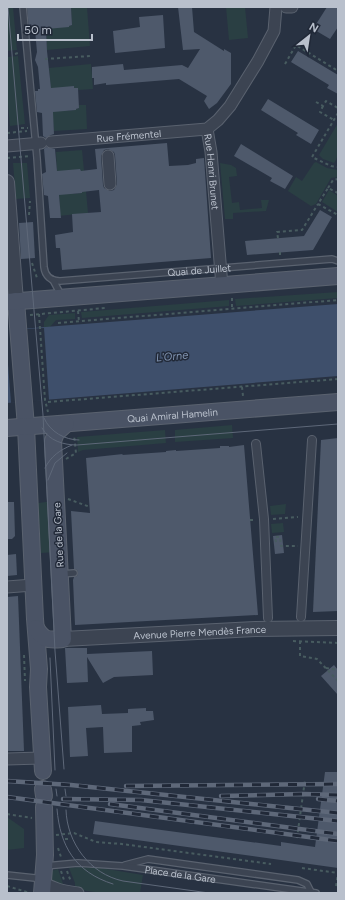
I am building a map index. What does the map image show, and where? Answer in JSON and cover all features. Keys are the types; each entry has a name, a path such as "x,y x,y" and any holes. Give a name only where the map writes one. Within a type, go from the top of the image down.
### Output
{"main road":[{"name":"Quai de Juillet","path":"12,301 61,305 222,286 338,276"},
{"path":"12,301 18,329 26,427 36,628 35,655 40,680 38,687 42,765"},
{"name":"Quai Amiral Hamelin","path":"7,428 26,427 70,430 338,402"},
{"name":"Rue de la Gare","path":"56,640 67,576 53,441 56,433 70,430"},
{"path":"36,628 40,634 56,640"},
{"path":"35,655 56,640"},
{"path":"38,889 52,867 41,802"}],"street":[{"name":"Rue Henri Brunet","path":"222,286 211,152 207,129 218,120 230,106 258,61 274,31 276,7"},
{"path":"286,7 292,7"},
{"name":"Rue Frémentel","path":"7,146 43,143 106,147 207,129"},
{"path":"106,147 110,184"},
{"path":"7,182 12,301"},
{"path":"301,622 312,440"},
{"path":"256,444 264,519 268,618"},
{"path":"7,588 33,586"},
{"name":"Avenue Pierre Mendès France","path":"56,640 301,622 338,628"},
{"path":"7,759 42,765"},
{"path":"38,889 51,888 59,890 75,890"}],"lane":[{"path":"23,7 43,143 44,267 47,275 53,280 61,305"},
{"name":"Quai de Juillet","path":"53,280 332,259 338,261"},
{"path":"123,866 148,859 298,880 307,884 313,893"},
{"name":"Place de la Gare","path":"52,867 78,863 123,866 313,893"},
{"path":"7,875 35,878 38,889"}],"path":[{"path":"285,64 296,46 338,71"},
{"path":"45,59 90,56"},
{"path":"334,120 320,112 326,101 338,108"},
{"path":"316,102 323,106"},
{"path":"338,113 312,157 323,163 338,167"},
{"path":"7,133 22,132"},
{"path":"7,158 24,156"},
{"path":"278,238 278,232 302,230 333,180 338,179"},
{"path":"328,188 338,193"},
{"path":"28,215 30,201"},
{"path":"318,204 338,216"},
{"path":"32,262 37,278"},
{"path":"232,298 232,309"},
{"path":"58,323 338,300"},
{"path":"26,315 39,314 61,305"},
{"path":"78,311 79,322"},
{"path":"39,314 48,412"},
{"path":"47,401 338,379"},
{"path":"242,387 243,396"},
{"path":"70,430 76,453 71,457"},
{"path":"67,498 90,507"},
{"path":"250,520 307,516"},
{"path":"276,542 275,537 280,537 281,546 305,545"},
{"path":"301,622 300,656 317,659 337,680"},
{"path":"310,642 338,643"},
{"path":"326,668 338,670"},
{"path":"297,838 305,780"},
{"path":"7,814 41,802"},
{"path":"53,835 74,833 96,842 122,844 271,864"},
{"path":"65,839 70,839"},
{"path":"52,867 66,886"},
{"path":"66,868 75,890"},
{"path":"302,868 338,873 336,886"},
{"path":"7,886 38,889"}],"green space":[{"path":"7,7 13,7 17,50 7,51"},
{"path":"71,7 87,7 90,46 47,50 46,27 69,27 72,25"},
{"path":"226,7 245,7 248,38 229,40"},
{"path":"18,56 25,124 10,126 7,93 7,57"},
{"path":"91,64 93,89 78,90 77,88 51,90 49,68"},
{"path":"79,105 86,105 87,129 54,131 52,110 75,110 79,108"},
{"path":"338,123 338,155 334,163 323,159 319,155"},
{"path":"82,150 84,171 81,171 80,169 57,173 56,152"},
{"path":"316,162 327,168 338,170 338,177 331,178 316,204 311,206 288,191 296,177 302,181"},
{"path":"13,163 27,163 30,198 16,199"},
{"path":"220,163 231,165 236,168 237,176 229,177 232,203 239,202 240,210 262,208 261,200 269,200 266,211 233,213 233,219 225,219"},
{"path":"329,190 338,196 338,212 322,202"},
{"path":"86,191 88,213 58,216 60,210 59,193 73,192 73,194"},
{"path":"338,292 338,298 236,306 235,299"},
{"path":"229,300 229,306 82,318 81,312"},
{"path":"75,313 75,319 56,320 50,327 44,328 44,322 49,315"},
{"path":"232,425 233,438 175,442 175,430"},
{"path":"165,430 166,443 83,450 78,452 77,437"},
{"path":"54,501 56,552 41,553 38,503"},
{"path":"286,504 285,514 271,515 270,506"},
{"path":"283,523 284,532 272,533 271,524"},
{"path":"7,817 24,829 24,848 7,850"},
{"path":"69,868 101,868 143,875 140,893 101,893 75,889 75,883"},
{"path":"58,869 64,887 52,884 49,875 51,871"}],"water":[{"name":"L'Orne","path":"338,304 338,376 7,403 7,330"}],"pier":[{"path":"44,328 49,400 11,403 7,330"}],"building":[{"path":"71,7 72,25 69,27 46,29 47,51 51,88 74,86 74,88 78,88 79,108 76,110 53,112 54,134 46,138 43,136 42,113 37,112 35,91 40,89 38,67 35,60 37,52 35,30 33,30 33,28 29,29 27,8"},
{"path":"178,7 192,7 194,32 224,51 224,49 231,53 231,84 217,103 209,109 204,101 207,96 179,79 94,85 94,78 92,78 92,67 123,64 124,70 182,65 188,68 200,49 183,50"},
{"path":"327,7 338,7 338,27 330,39 313,29"},
{"path":"163,15 165,48 115,53 113,31 140,27 139,17"},
{"path":"298,51 338,75 338,94 327,88 329,85 291,62"},
{"path":"268,99 319,130 311,144 296,135 298,133 261,110"},
{"path":"167,143 169,166 188,165 196,163 196,159 204,158 211,258 62,270 60,248 56,248 55,235 73,232 72,214 101,212 99,190 59,195 61,218 50,218 48,196 44,195 42,174 46,172 44,149 46,147 55,149 57,171 80,169 81,171 97,169 95,149","holes":["108,149 114,152 117,184 114,190 110,191 104,188 103,185 101,156 104,150"]},
{"path":"241,144 293,176 285,189 270,181 272,178 234,156"},
{"path":"320,210 332,217 313,250 247,255 245,241 304,236"},
{"path":"33,222 35,258 21,259 19,223"},
{"path":"338,438 338,611 313,612 321,440"},
{"path":"244,445 258,615 75,625 73,580 78,573 77,570 74,569 71,511 90,513 86,458"},
{"path":"7,502 14,502 15,536 12,539 7,539"},
{"path":"282,535 284,553 275,554 273,536"},
{"path":"16,554 17,575 7,576 7,555"},
{"path":"18,596 24,751 7,751 7,597"},
{"path":"65,648 87,648 87,654 152,651 153,675 114,677 103,683 87,657 88,682 67,683"},
{"path":"334,665 338,670 338,695 321,676"},
{"path":"101,705 102,714 128,713 128,709 146,708 146,711 153,711 154,720 140,722 141,725 132,726 132,752 104,753 103,727 86,728 88,756 70,757 68,707"},
{"path":"325,772 338,772 338,868 93,834 95,821 281,846 281,842 315,847"}],"tram line":[{"path":"8,7 43,415 55,651 64,769"},
{"path":"44,418 50,427 58,434 68,439 79,440"},
{"path":"42,428 49,436 57,441 77,445 338,424"},
{"path":"45,468 56,454 72,445"},
{"path":"48,480 55,463 67,453"},
{"path":"50,658 55,770"},
{"path":"56,789 57,796"},
{"path":"65,789 66,796"},
{"path":"57,809 62,835 72,856 79,865 89,872 100,879 113,884"},
{"path":"66,810 67,822 76,845 82,855 100,872 123,881 209,893"}],"railway":[{"path":"7,781 71,785 338,813"},
{"path":"126,786 338,784"},
{"path":"221,796 303,794 338,795"},
{"path":"7,797 338,841"},
{"path":"63,799 141,800 338,821"},
{"path":"318,799 338,801"},
{"path":"110,804 338,834"}]}
